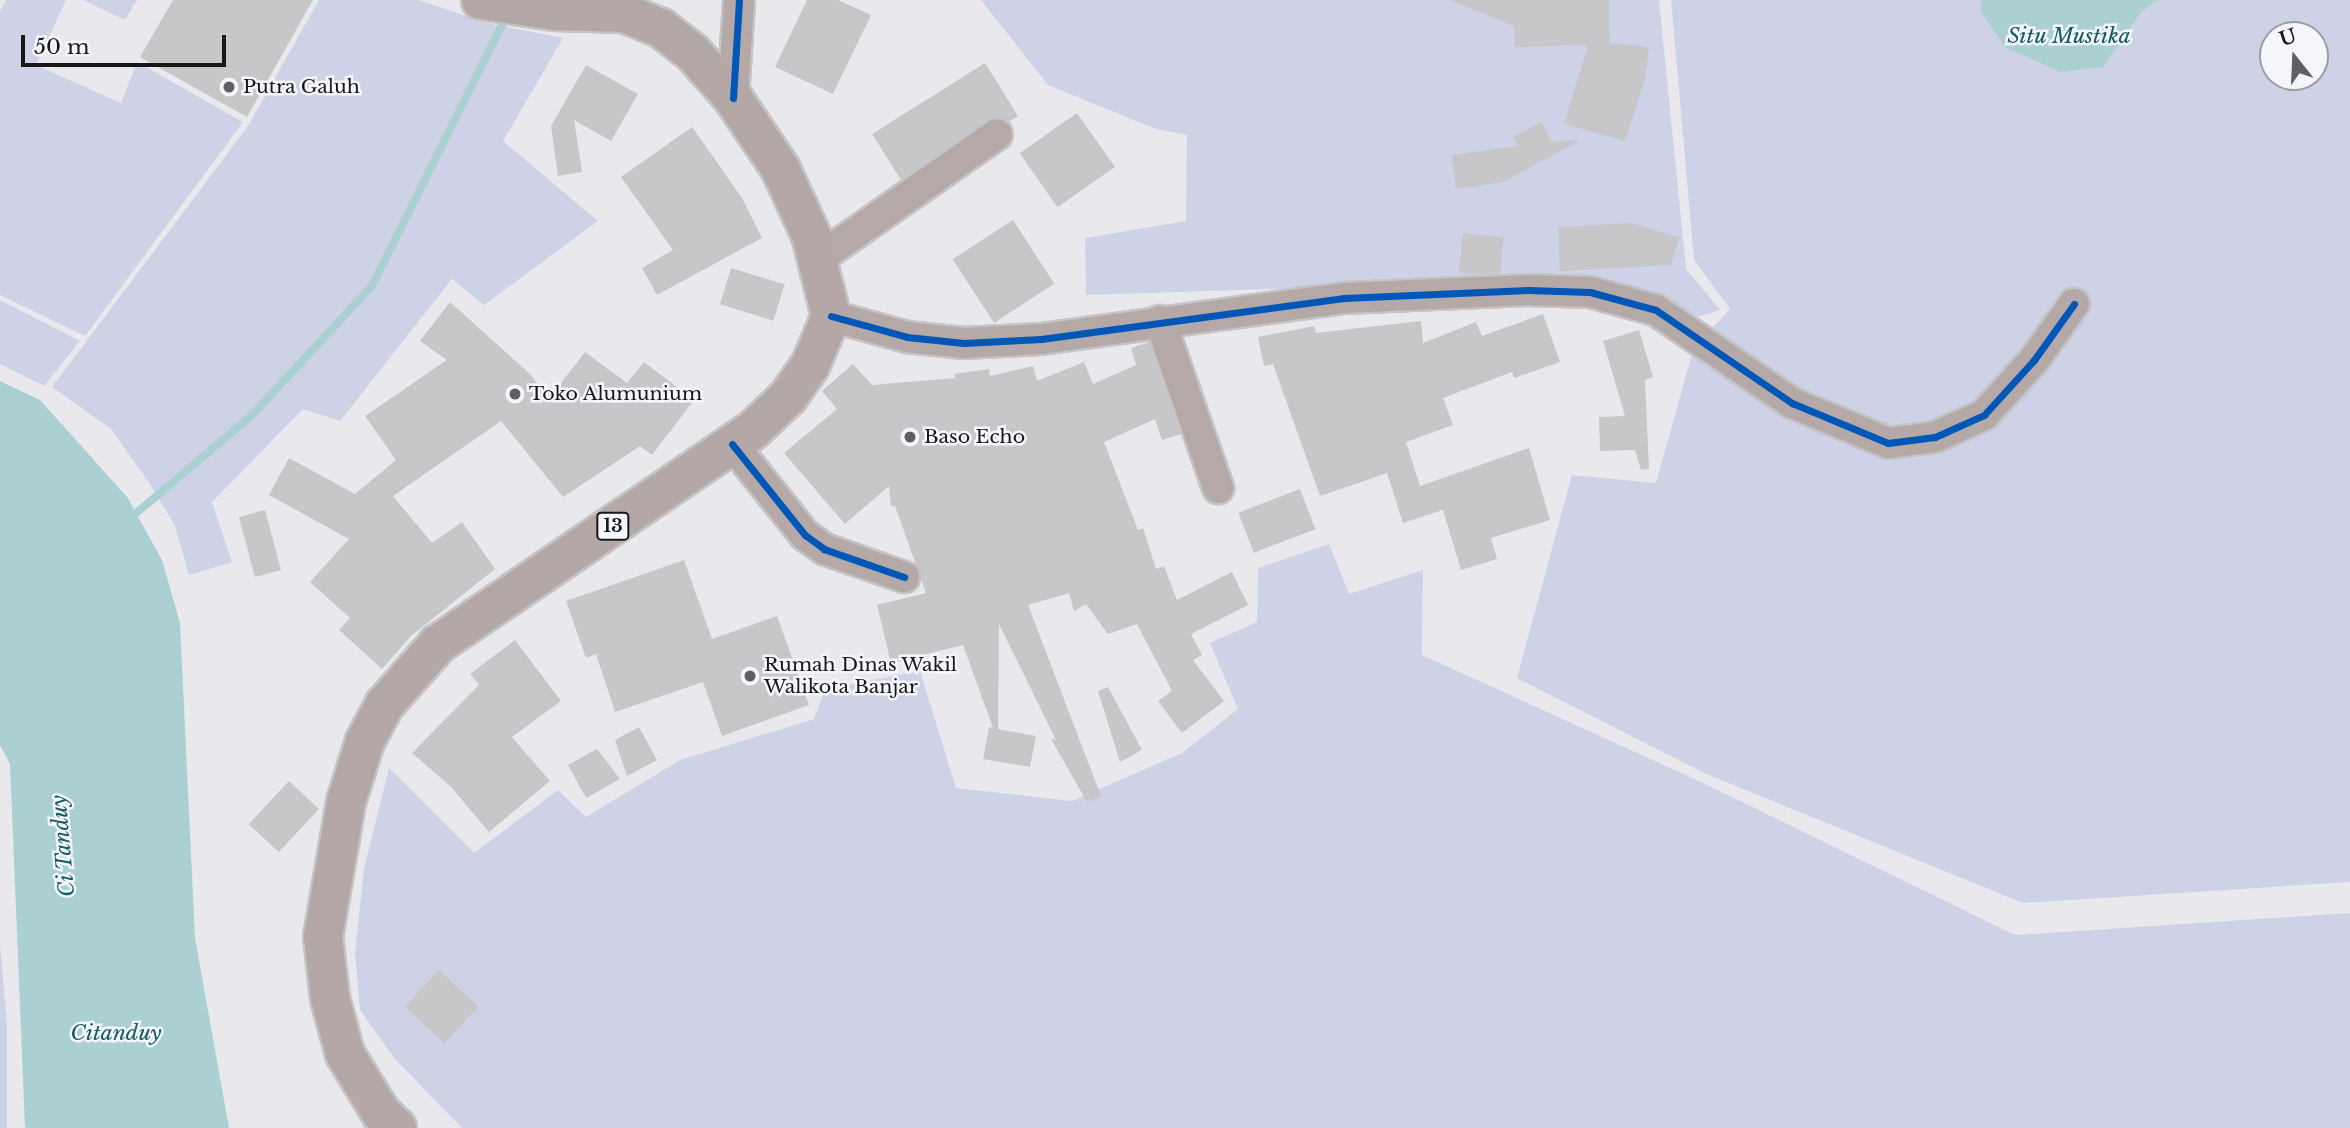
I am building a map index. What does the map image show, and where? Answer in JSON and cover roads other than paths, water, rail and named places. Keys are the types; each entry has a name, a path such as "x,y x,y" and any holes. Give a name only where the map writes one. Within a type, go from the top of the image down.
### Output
{"highway":[{"path":"481,0 554,11 637,6 693,53 733,98 780,168 818,259 831,316"},
{"name":"13","path":"397,1128 375,1104 345,1054 325,974 323,937 339,842 365,741 384,704 438,644 732,444 788,397 810,366 831,316"}],"street":[{"path":"733,98 739,0"},
{"path":"818,259 997,134"},
{"path":"831,316 907,337 964,343 1041,339 1344,298 1528,290 1590,292 1656,310 1792,403 1888,443 1935,437 1984,415 2034,360 2074,304"},
{"path":"1160,321 1217,488"},
{"path":"732,444 805,535 824,549 904,577"}],"water":[{"name":"Situ Mustika","path":"1982,0 2157,0 2141,12 2103,67 2060,72 2005,47 1981,12"},
{"name":"Citanduy","path":"0,381 40,400 127,497 162,560 180,623 195,938 229,1128 25,1128 10,764 0,745"}],"waterway":[{"path":"128,520 251,416 372,286 507,15"}],"place":[{"name":"Putra Galuh","path":"229,87"},
{"name":"Toko Alumunium","path":"515,394"},
{"name":"Baso Echo","path":"910,437"},
{"name":"Rumah Dinas Wakil Walikota Banjar","path":"750,676"}],"water label":[{"name":"Ci Tanduy","path":"63,846"}]}
